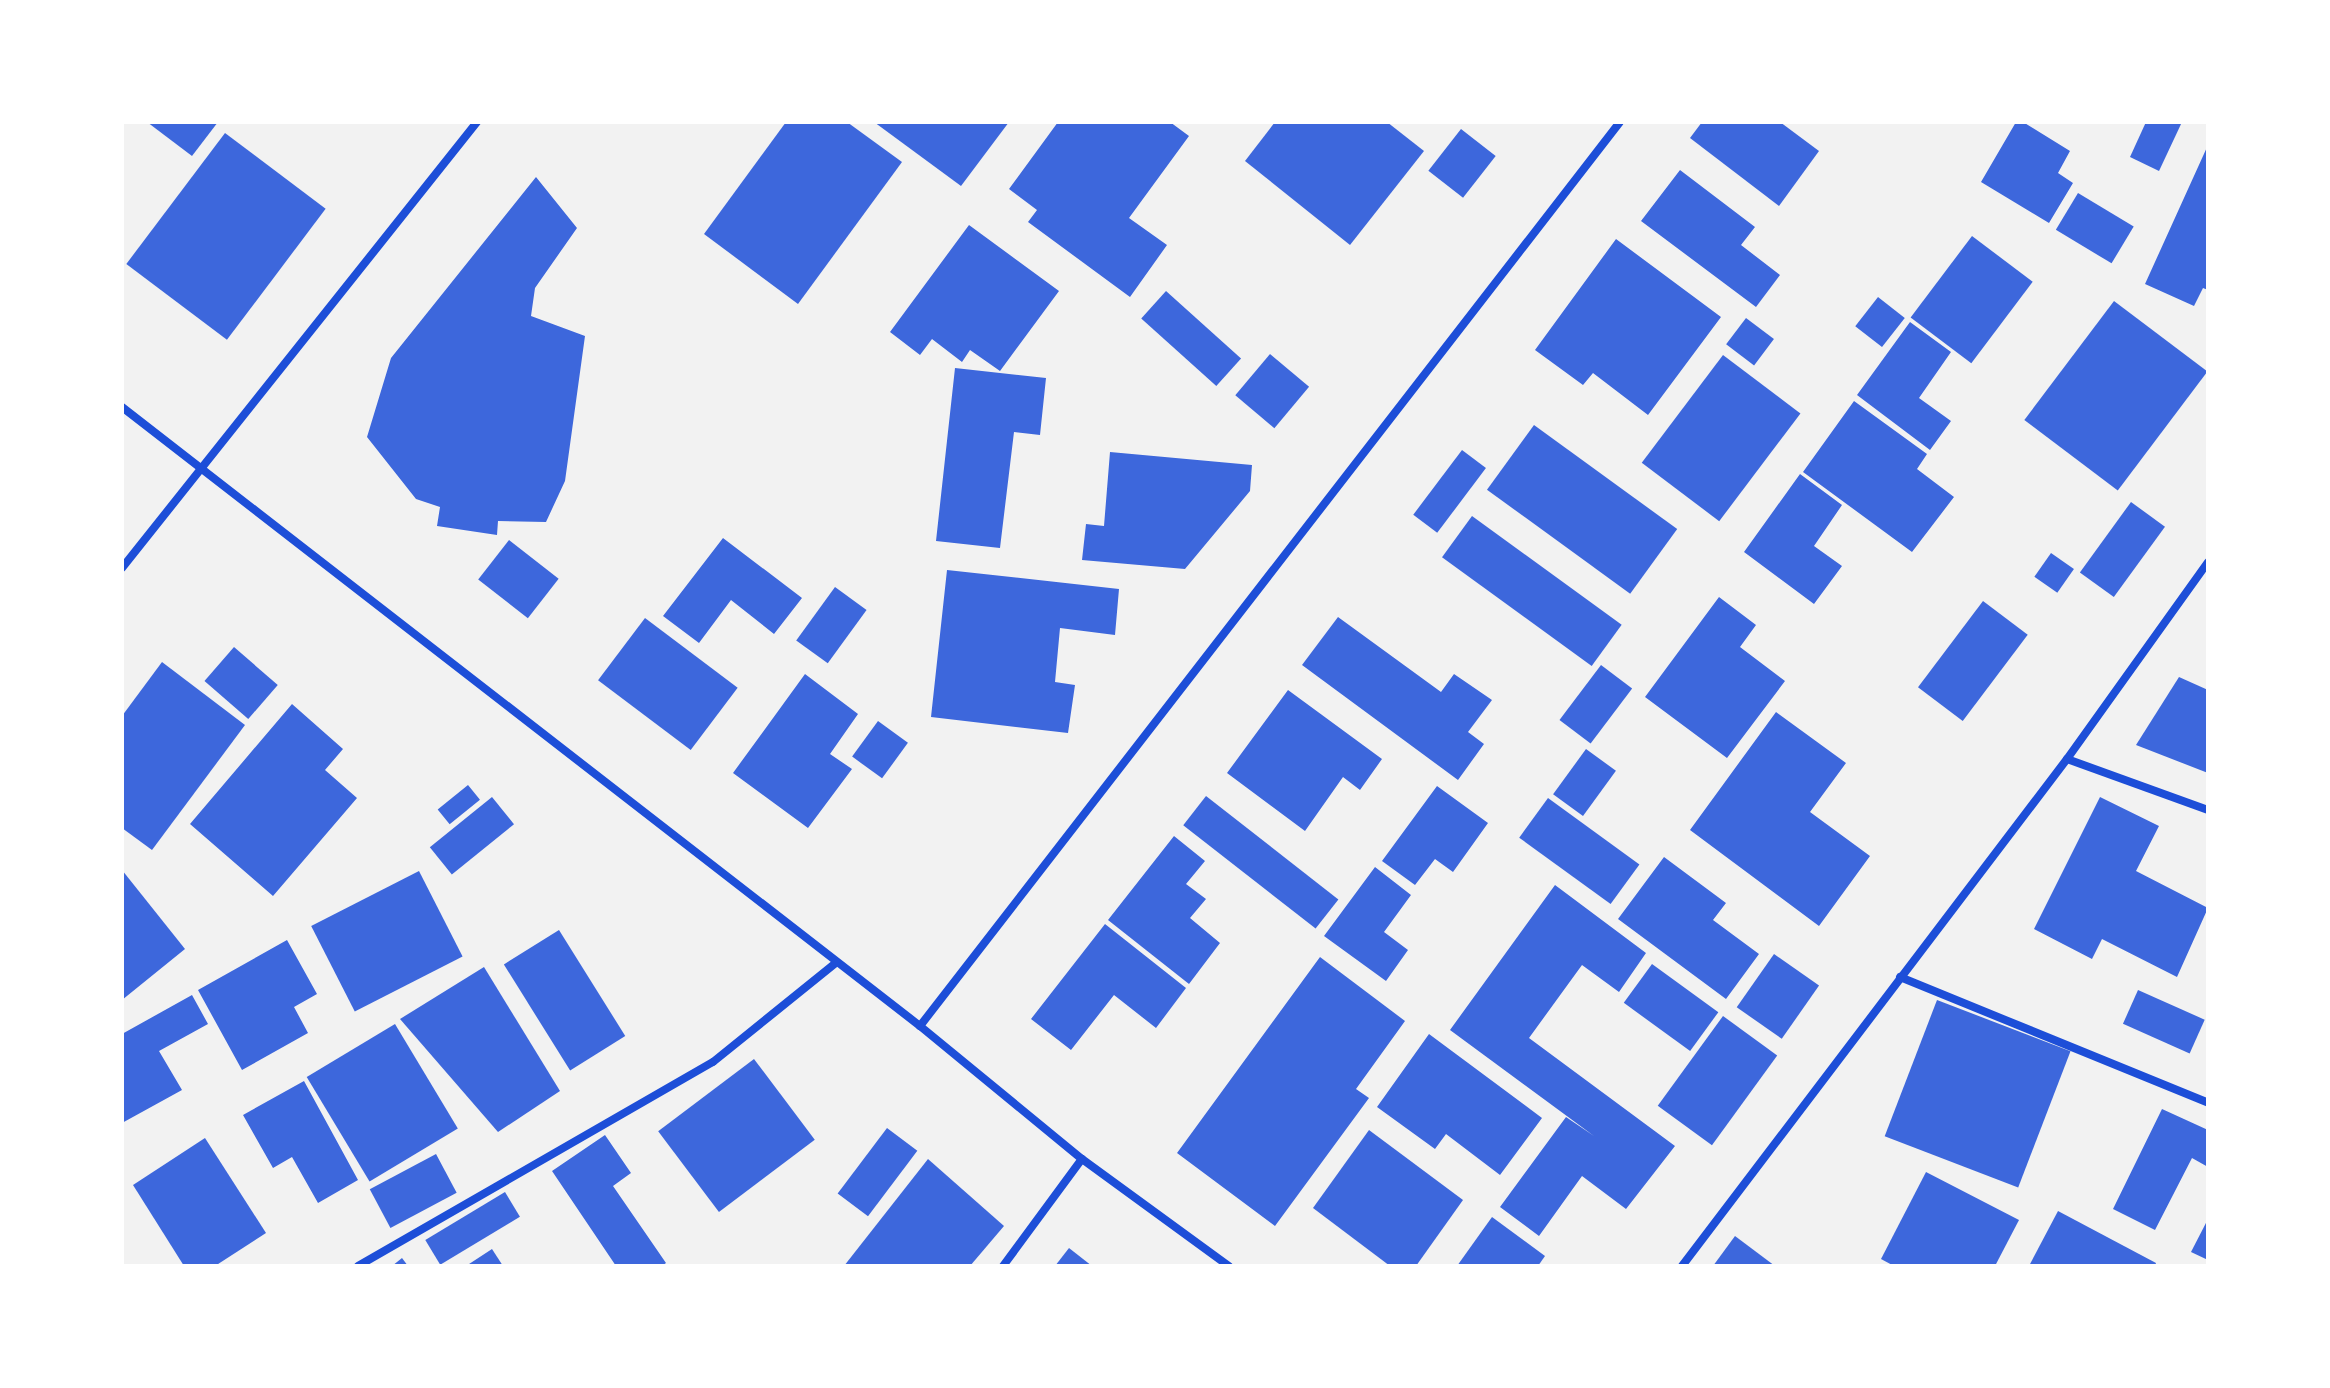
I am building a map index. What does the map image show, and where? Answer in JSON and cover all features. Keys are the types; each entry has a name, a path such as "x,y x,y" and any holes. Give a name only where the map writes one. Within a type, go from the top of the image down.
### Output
{"street":[{"path":"122,568 477,122"},
{"path":"920,1026 1620,122"},
{"path":"122,407 920,1026 1082,1159 1229,1266"},
{"path":"1682,1266 2067,759 2208,562"},
{"path":"2067,759 2208,810"},
{"path":"358,1266 713,1062 837,962"},
{"path":"1900,977 2208,1103"},
{"path":"1003,1266 1082,1159"}],"building":[{"path":"147,122 218,122 192,156"},
{"path":"786,122 847,122 902,162 798,304 704,234"},
{"path":"874,122 1009,122 961,186"},
{"path":"1058,122 1170,122 1189,136 1129,218 1167,245 1130,297 1028,222 1037,210 1009,189"},
{"path":"1275,122 1387,122 1424,151 1350,245 1245,161"},
{"path":"1702,122 1780,122 1819,151 1779,206 1690,138"},
{"path":"2016,122 2023,122 2070,151 2058,173 2073,183 2049,223 1981,182"},
{"path":"2146,122 2182,122 2159,171 2130,157"},
{"path":"1461,129 1496,156 1463,198 1428,171"},
{"path":"225,133 326,209 227,340 126,264"},
{"path":"2208,145 2208,290 2203,288 2194,306 2145,284"},
{"path":"1680,170 1755,227 1741,245 1780,275 1756,307 1641,221"},
{"path":"536,177 577,228 535,288 531,316 585,336 565,481 546,522 498,521 497,535 437,526 440,507 416,499 367,437 391,358"},
{"path":"2078,193 2134,226 2112,263 2056,230"},
{"path":"969,225 1059,291 1000,371 970,350 962,362 932,339 920,355 890,332"},
{"path":"1972,236 2033,282 1971,363 1911,317"},
{"path":"1616,239 1721,317 1648,415 1593,373 1583,385 1535,350"},
{"path":"1166,291 1241,359 1216,386 1141,318"},
{"path":"1878,297 1905,318 1882,347 1855,326"},
{"path":"2114,301 2207,371 2118,490 2024,420"},
{"path":"1746,318 1774,339 1754,365 1726,344"},
{"path":"1910,322 1951,352 1919,398 1951,421 1930,450 1857,395"},
{"path":"1270,354 1309,387 1274,428 1235,395"},
{"path":"1723,355 1800,413 1719,521 1642,463"},
{"path":"955,368 1046,378 1040,435 1014,432 1000,548 936,541"},
{"path":"1854,401 1927,454 1917,469 1954,497 1912,552 1803,472"},
{"path":"1534,425 1677,529 1630,594 1487,490"},
{"path":"1462,450 1486,468 1437,533 1413,515"},
{"path":"1110,452 1252,465 1250,491 1185,569 1082,560 1086,524 1104,526"},
{"path":"1800,474 1842,505 1814,546 1842,566 1814,604 1744,552"},
{"path":"2131,502 2165,527 2114,597 2080,572"},
{"path":"1472,516 1622,625 1592,666 1442,557"},
{"path":"723,538 802,598 774,634 731,600 699,643 663,616"},
{"path":"509,540 559,579 528,618 478,579"},
{"path":"2051,553 2074,569 2057,593 2034,577"},
{"path":"947,570 1119,589 1115,635 1060,628 1055,682 1075,685 1068,733 931,717"},
{"path":"835,587 867,610 828,663 796,640"},
{"path":"1719,597 1756,625 1740,647 1785,681 1727,758 1645,697"},
{"path":"1983,601 2028,635 1963,721 1918,687"},
{"path":"1338,617 1441,692 1454,674 1492,700 1468,732 1484,744 1458,780 1302,665"},
{"path":"645,618 738,688 691,750 598,680"},
{"path":"234,647 278,685 248,719 204,681"},
{"path":"162,662 245,725 152,850 122,828 122,716"},
{"path":"1601,665 1632,688 1591,744 1559,720"},
{"path":"805,674 858,714 830,754 852,769 808,828 733,773"},
{"path":"2179,677 2208,690 2208,773 2136,745"},
{"path":"1288,690 1382,759 1360,790 1343,777 1305,831 1227,773"},
{"path":"292,704 343,749 325,770 357,798 273,896 190,824"},
{"path":"1776,712 1846,763 1810,812 1870,856 1819,926 1690,830"},
{"path":"878,721 908,743 882,778 852,757"},
{"path":"1586,749 1616,771 1583,816 1553,794"},
{"path":"468,785 480,800 450,824 438,810"},
{"path":"1437,786 1488,823 1453,872 1435,859 1415,885 1382,861"},
{"path":"1206,796 1338,899 1316,929 1183,825"},
{"path":"492,797 514,824 452,875 430,847"},
{"path":"2100,797 2159,826 2136,871 2208,908 2177,977 2102,939 2092,959 2034,929"},
{"path":"1548,798 1639,864 1611,904 1519,838"},
{"path":"1174,836 1205,861 1186,884 1206,899 1190,918 1220,943 1189,984 1108,920"},
{"path":"1664,857 1726,903 1713,920 1759,954 1726,999 1618,919"},
{"path":"1375,867 1411,895 1384,932 1408,950 1386,981 1324,936"},
{"path":"122,870 185,949 122,1000"},
{"path":"419,871 463,957 355,1011 311,926"},
{"path":"1555,885 1646,953 1619,992 1582,965 1529,1038 1675,1146 1626,1209 1582,1176 1539,1236 1500,1207 1566,1117 1594,1136 1450,1030"},
{"path":"1105,924 1186,988 1156,1028 1114,995 1071,1050 1031,1019"},
{"path":"559,930 625,1036 570,1070 504,964"},
{"path":"287,940 317,994 294,1007 308,1033 242,1070 198,990"},
{"path":"1774,954 1819,986 1782,1039 1737,1007"},
{"path":"1320,957 1405,1021 1356,1089 1369,1098 1275,1226 1177,1153"},
{"path":"1652,964 1718,1012 1690,1051 1624,1003"},
{"path":"484,967 560,1091 498,1132 400,1019"},
{"path":"2138,990 2205,1020 2190,1053 2123,1024"},
{"path":"192,995 208,1024 159,1051 182,1090 122,1123 122,1034"},
{"path":"1937,1000 2071,1051 2018,1188 1885,1136"},
{"path":"1723,1016 1777,1055 1712,1145 1658,1106"},
{"path":"395,1024 458,1129 370,1182 307,1077"},
{"path":"1429,1034 1542,1118 1500,1175 1446,1134 1435,1149 1377,1107"},
{"path":"754,1059 815,1140 719,1212 658,1131"},
{"path":"304,1081 358,1180 318,1203 292,1157 273,1168 243,1115"},
{"path":"2162,1109 2208,1130 2208,1167 2192,1158 2155,1230 2113,1209"},
{"path":"887,1128 917,1151 868,1216 838,1193"},
{"path":"1369,1130 1463,1200 1416,1266 1390,1266 1313,1208"},
{"path":"605,1135 631,1173 613,1186 666,1263 662,1266 616,1266 552,1171"},
{"path":"205,1138 266,1233 215,1266 184,1266 133,1185"},
{"path":"436,1154 457,1193 390,1228 370,1189"},
{"path":"928,1159 1004,1226 970,1266 844,1266"},
{"path":"1926,1172 2019,1220 1995,1266 1894,1266 1881,1259"},
{"path":"505,1192 520,1217 440,1265 425,1240"},
{"path":"2058,1211 2156,1263 2155,1266 2029,1266"},
{"path":"1492,1217 1545,1256 1538,1266 1457,1266"},
{"path":"2208,1219 2208,1260 2191,1252"},
{"path":"1735,1236 1775,1266 1713,1266"},
{"path":"1069,1248 1092,1266 1055,1266"},
{"path":"492,1249 503,1266 466,1266"},
{"path":"402,1258 408,1266 392,1266"}]}
